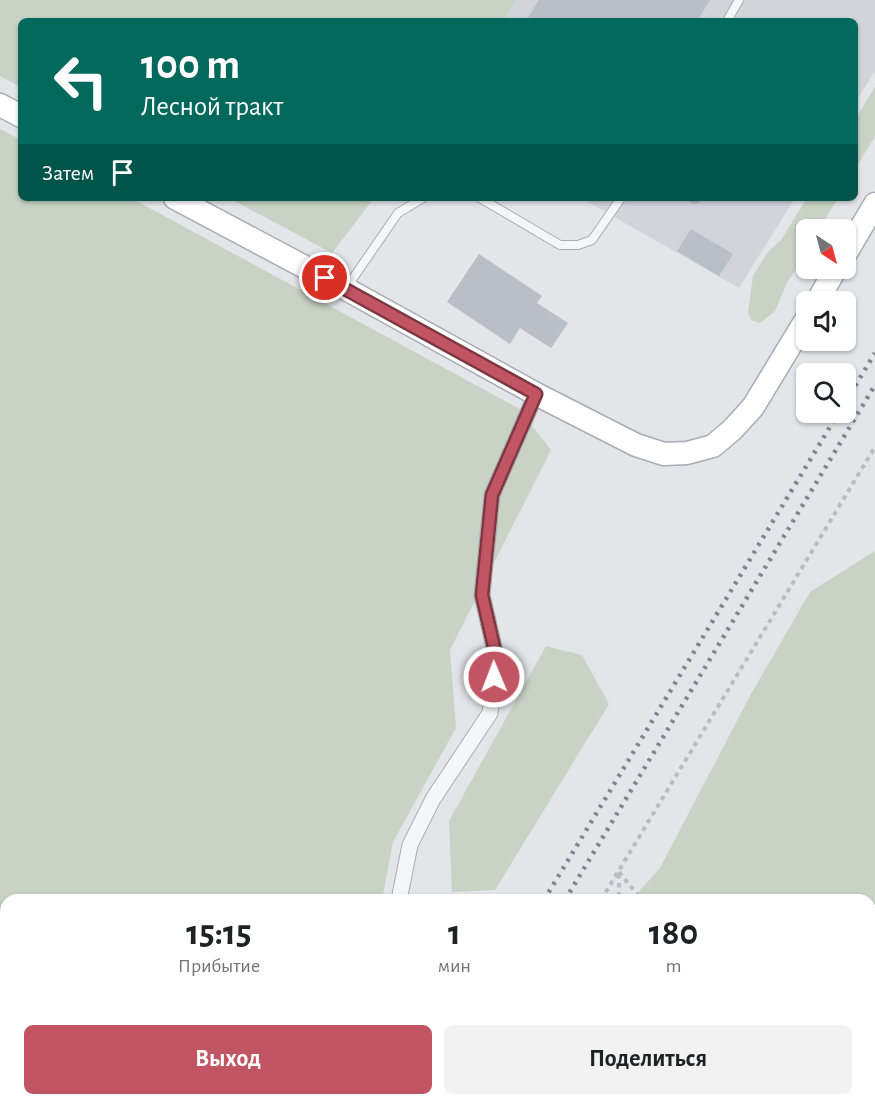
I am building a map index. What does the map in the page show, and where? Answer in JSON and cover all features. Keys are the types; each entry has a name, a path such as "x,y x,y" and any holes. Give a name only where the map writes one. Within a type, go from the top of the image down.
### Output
{"main road":[{"path":"0,105 18,114"},
{"path":"181,201 536,394 636,445 664,454 687,453 713,446 732,430 753,407 796,336"},
{"path":"856,236 875,204"}],"street":[{"path":"400,894 410,845 432,799 490,713 497,660 482,595 492,495 536,394"}],"lane":[{"path":"729,18 739,0"},
{"path":"346,289 398,213 418,201"},
{"path":"485,201 560,245 578,245 592,240 619,201"}],"path":[{"path":"605,894 875,447"},
{"path":"619,872 619,894"},
{"path":"619,872 637,894"}],"shaded area":[{"path":"0,0 516,0 505,18 18,18 18,85 0,76"},
{"path":"516,0 875,0 875,71 858,98 858,18 505,18"},
{"path":"875,87 875,136 858,164 858,115"},
{"path":"0,129 18,138 18,201 137,201 518,408 551,450 450,650 456,728 393,842 383,894 0,894"},
{"path":"235,201 372,201 332,253"},
{"path":"586,201 793,201 739,288"},
{"path":"805,201 836,201 825,219 796,219 796,270 787,282 775,311 760,323 751,320 748,312 753,276 767,253 781,240"},
{"path":"875,551 875,894 636,894 660,868 751,694 810,592"},
{"path":"546,646 582,655 609,704 495,890 452,892 449,821"}],"building":[{"path":"539,0 710,0 699,18 528,18"},
{"path":"691,229 733,254 719,276 677,251"},
{"path":"479,254 542,296 537,303 568,323 551,348 520,328 510,344 447,302"}],"railway":[{"path":"856,384 875,353"},
{"path":"569,894 875,385"},
{"path":"548,894 832,423"}],"route":[{"path":"325,278 536,394 492,495 482,595 497,660 494,677"}]}
